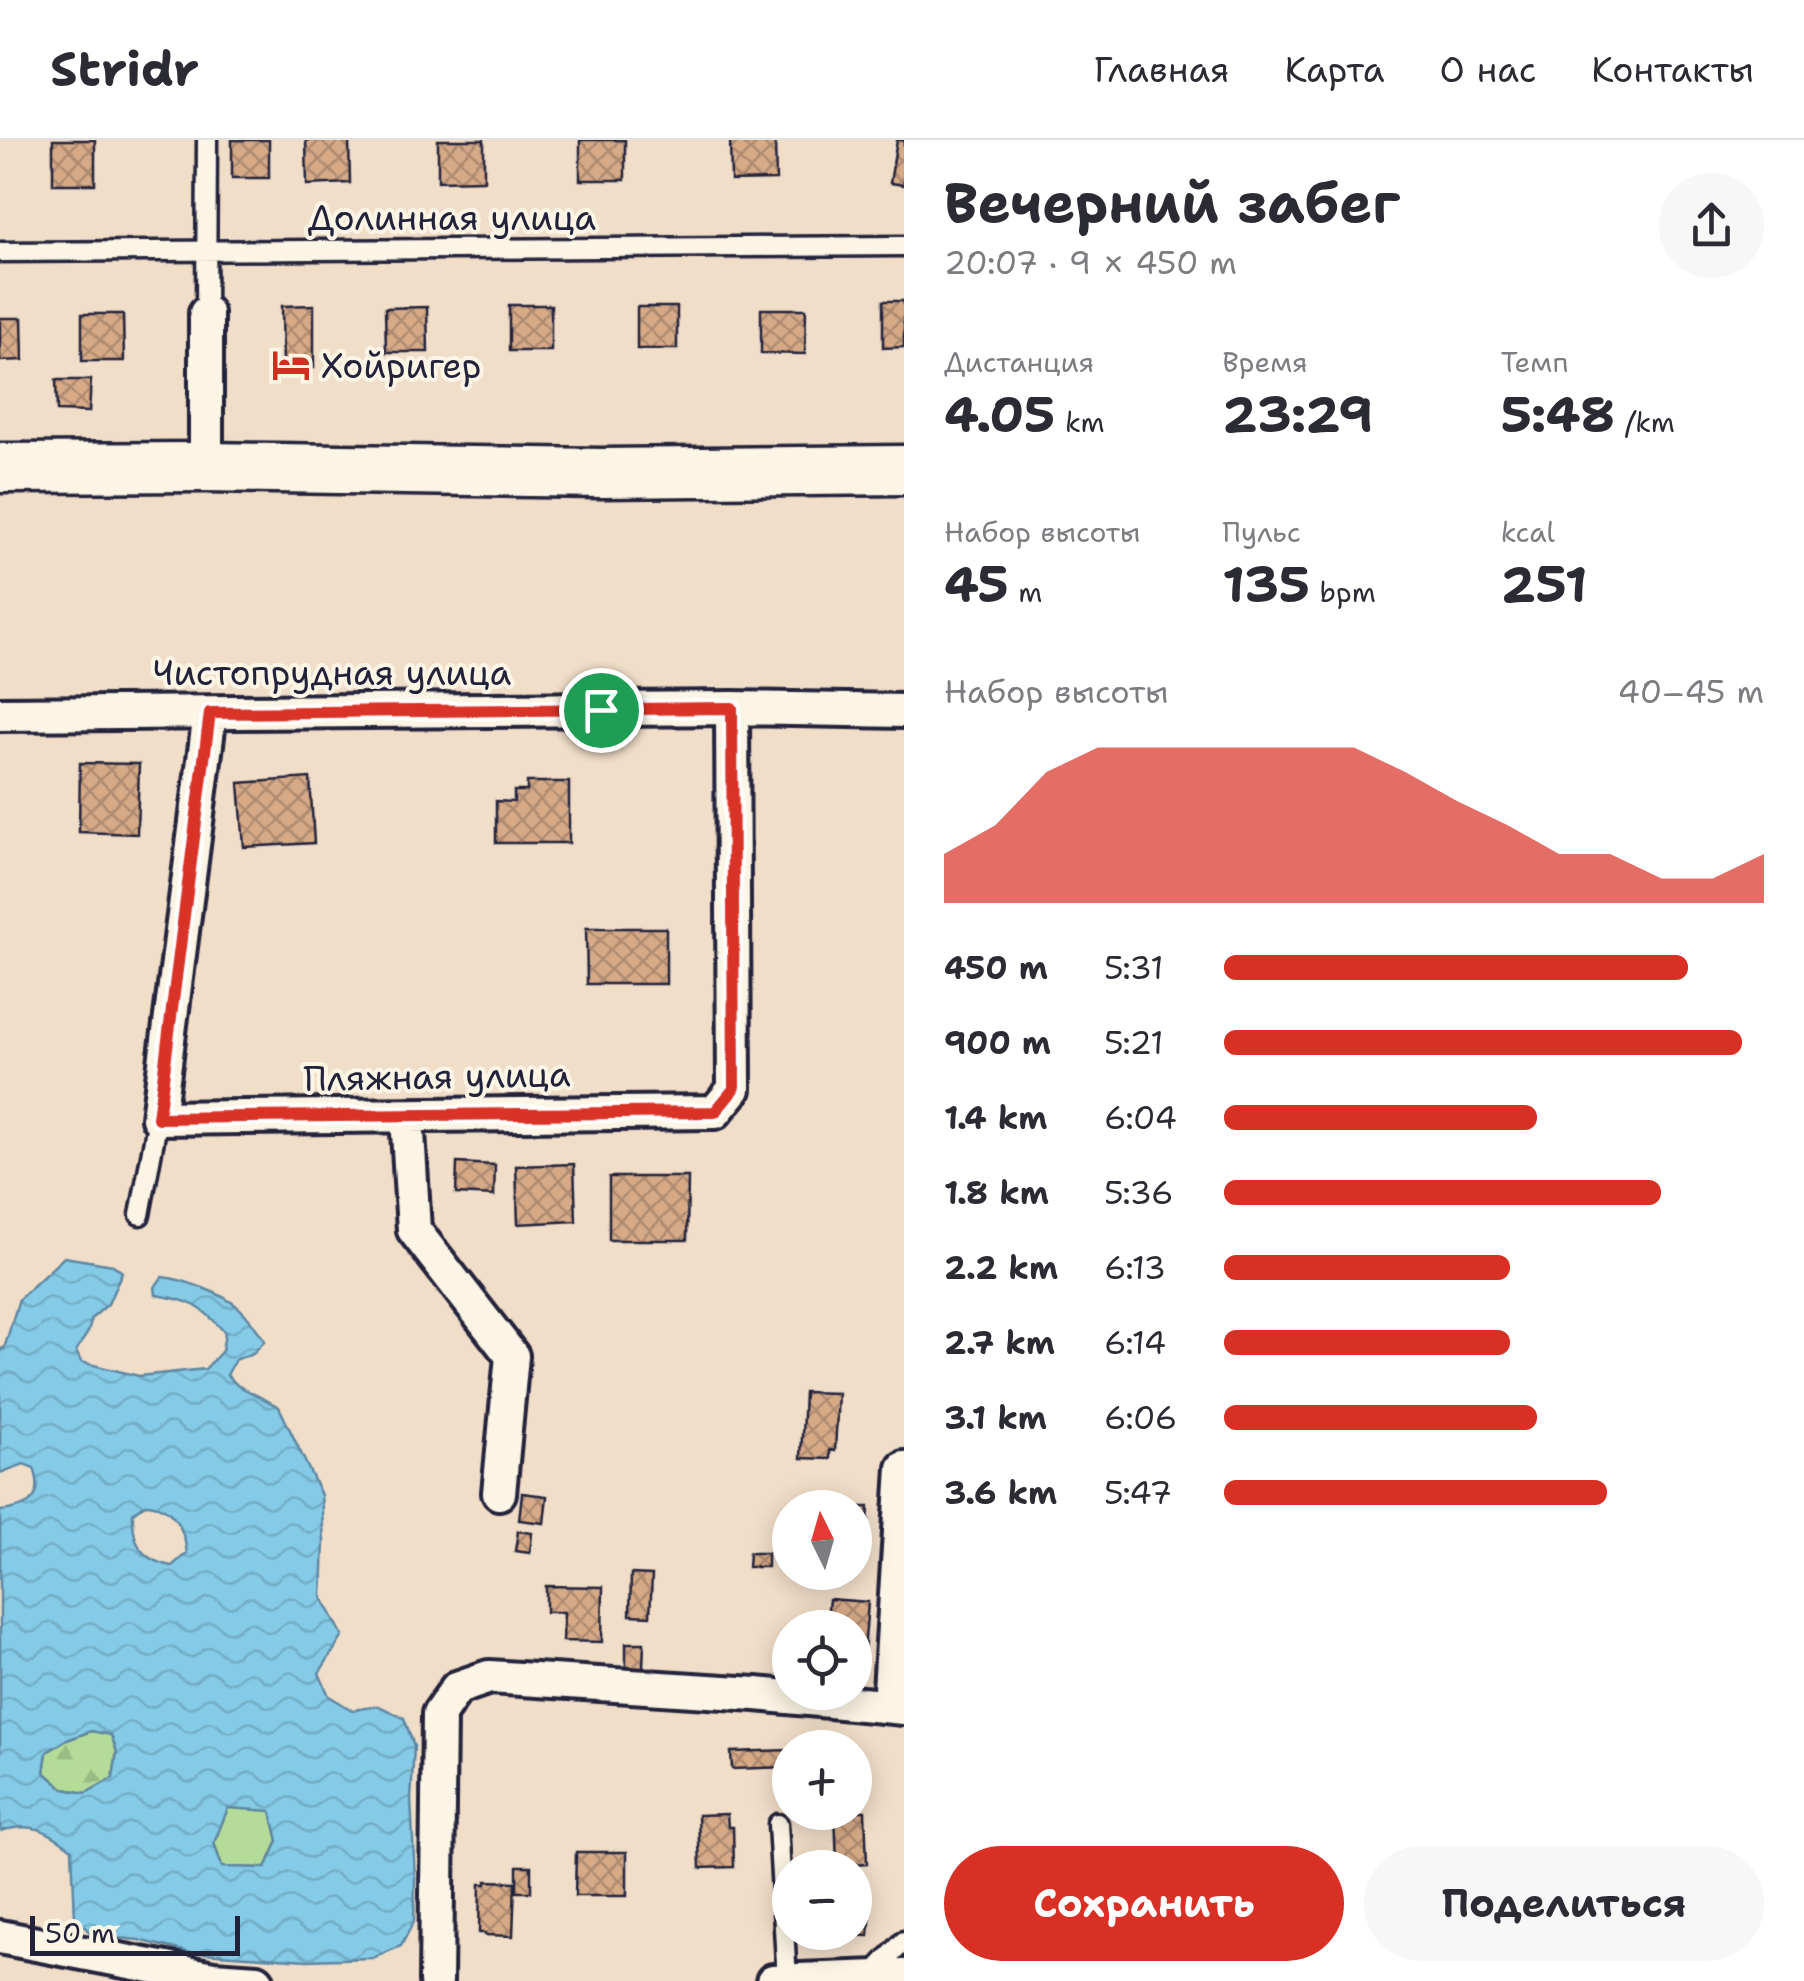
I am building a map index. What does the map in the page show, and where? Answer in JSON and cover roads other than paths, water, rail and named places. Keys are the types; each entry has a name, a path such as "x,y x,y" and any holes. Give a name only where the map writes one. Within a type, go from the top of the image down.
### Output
{"main road":[{"path":"0,468 206,467 602,474 904,470"}],"street":[{"path":"206,313 206,467"},
{"name":"Чистопрудная улица","path":"0,714 732,708 904,711"},
{"name":"Пляжная улица","path":"158,1118 715,1112 734,1089 732,708"},
{"path":"158,1118 210,713"},
{"path":"407,1116 414,1230 512,1356 498,1493"},
{"path":"436,1981 439,1714 457,1688 489,1676 896,1707 904,1468"},
{"path":"0,1936 214,1978 257,1981"},
{"path":"772,1981 904,1976"}],"lane":[{"path":"206,313 207,140"},
{"name":"Долинная улица","path":"0,252 904,246"},
{"path":"140,1214 158,1118"},
{"path":"778,1830 787,1980"},
{"path":"870,1978 904,1941"}],"water":[{"path":"64,1257 113,1265 122,1272 108,1304 92,1318 76,1351 81,1362 139,1376 205,1369 222,1351 225,1333 210,1316 187,1302 156,1295 155,1287 162,1277 224,1298 246,1314 265,1341 253,1353 235,1360 227,1375 237,1385 279,1407 321,1495 322,1597 343,1636 319,1673 329,1696 352,1710 379,1706 404,1718 414,1746 414,1921 401,1946 373,1958 307,1960 187,1952 139,1940 94,1936 75,1918 72,1849 38,1829 0,1831 0,1511 26,1504 37,1487 34,1468 24,1464 0,1473 0,1348 4,1349 19,1299","holes":["145,1504 163,1508 180,1527 187,1553 172,1566 153,1560 140,1549 134,1534 133,1513","91,1731 111,1735 117,1752 113,1778 86,1793 64,1789 44,1772 47,1752","228,1808 271,1811 278,1841 266,1868 222,1867 214,1843"]}],"place":[{"name":"Хойригер","path":"291,365"}]}
